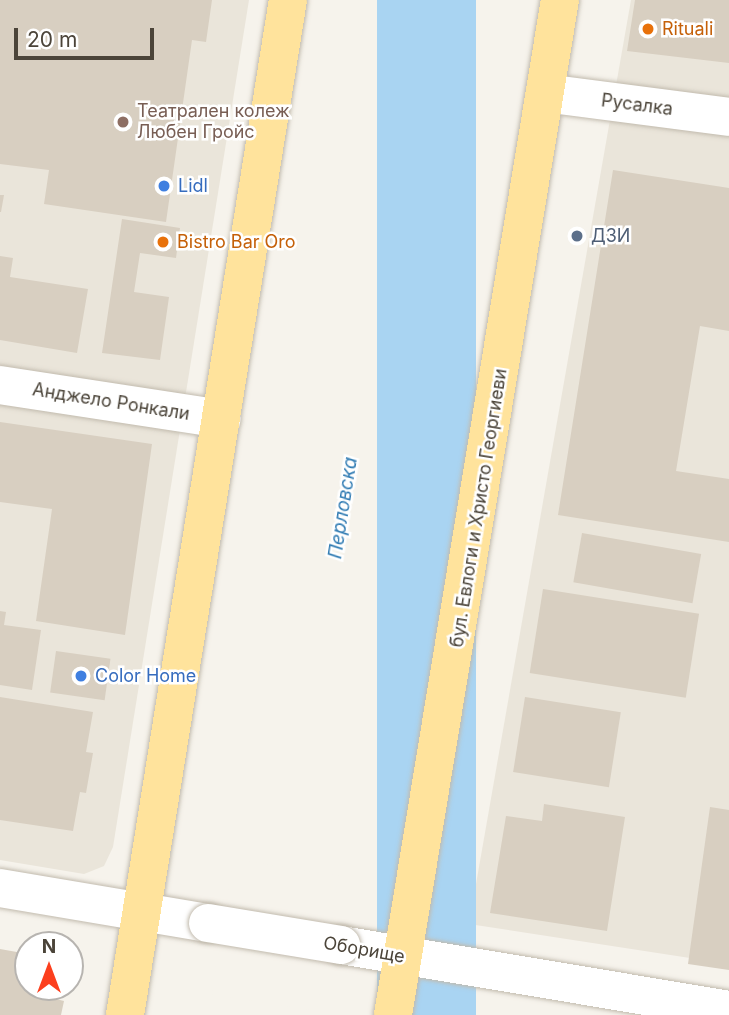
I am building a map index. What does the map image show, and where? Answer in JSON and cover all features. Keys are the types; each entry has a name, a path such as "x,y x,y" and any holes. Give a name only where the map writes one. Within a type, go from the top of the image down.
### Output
{"main road":[{"path":"125,1015 144,912 288,0"},
{"name":"бул. Евлоги и Христо Георгиеви","path":"393,1015 406,957 560,0"}],"street":[{"name":"Русалка","path":"545,93 729,117"},
{"name":"Анджело Ронкали","path":"0,385 221,419"},
{"name":"Оборище","path":"0,888 729,1010"}],"shaded area":[{"path":"0,0 249,0 113,847 104,866 84,874 0,860"},
{"path":"631,0 729,0 729,964 469,924"}],"water":[{"path":"377,0 476,0 476,1015 377,1015"}],"pier":[{"path":"233,859 339,876 317,1011 212,994"}],"building":[{"path":"0,0 212,0 206,42 192,40 166,222 44,204 49,170 0,164"},
{"path":"635,0 729,0 729,63 627,51"},
{"path":"613,170 729,188 729,331 700,326 676,471 729,479 729,542 558,515"},
{"path":"0,195 4,195 1,212 0,212"},
{"path":"122,219 180,228 176,258 140,253 134,292 169,297 160,360 102,353"},
{"path":"0,256 13,258 10,277 88,289 77,353 0,340"},
{"path":"0,422 152,444 125,635 36,621 52,509 0,502"},
{"path":"582,533 701,554 692,603 573,582"},
{"path":"543,589 699,614 686,698 530,673"},
{"path":"0,611 6,612 4,625 41,630 32,690 0,685"},
{"path":"56,651 110,659 105,700 50,693"},
{"path":"0,697 93,712 86,752 93,753 86,793 80,792 73,831 0,820"},
{"path":"525,697 621,712 609,787 513,772"},
{"path":"544,804 625,817 607,931 490,913 506,816 542,821"},
{"path":"710,807 729,810 729,970 688,964"},
{"path":"0,949 14,952 14,1001 64,1001 61,1015 0,1015"}],"place":[{"name":"Rituali","path":"648,29"},
{"name":"Театрален колеж Любен Гройс","path":"123,122"},
{"name":"Lidl","path":"164,186"},
{"name":"ДЗИ","path":"577,236"},
{"name":"Bistro Bar Oro","path":"163,242"},
{"name":"Color Home","path":"81,676"}],"water label":[{"name":"Перловска","path":"343,508"}]}
